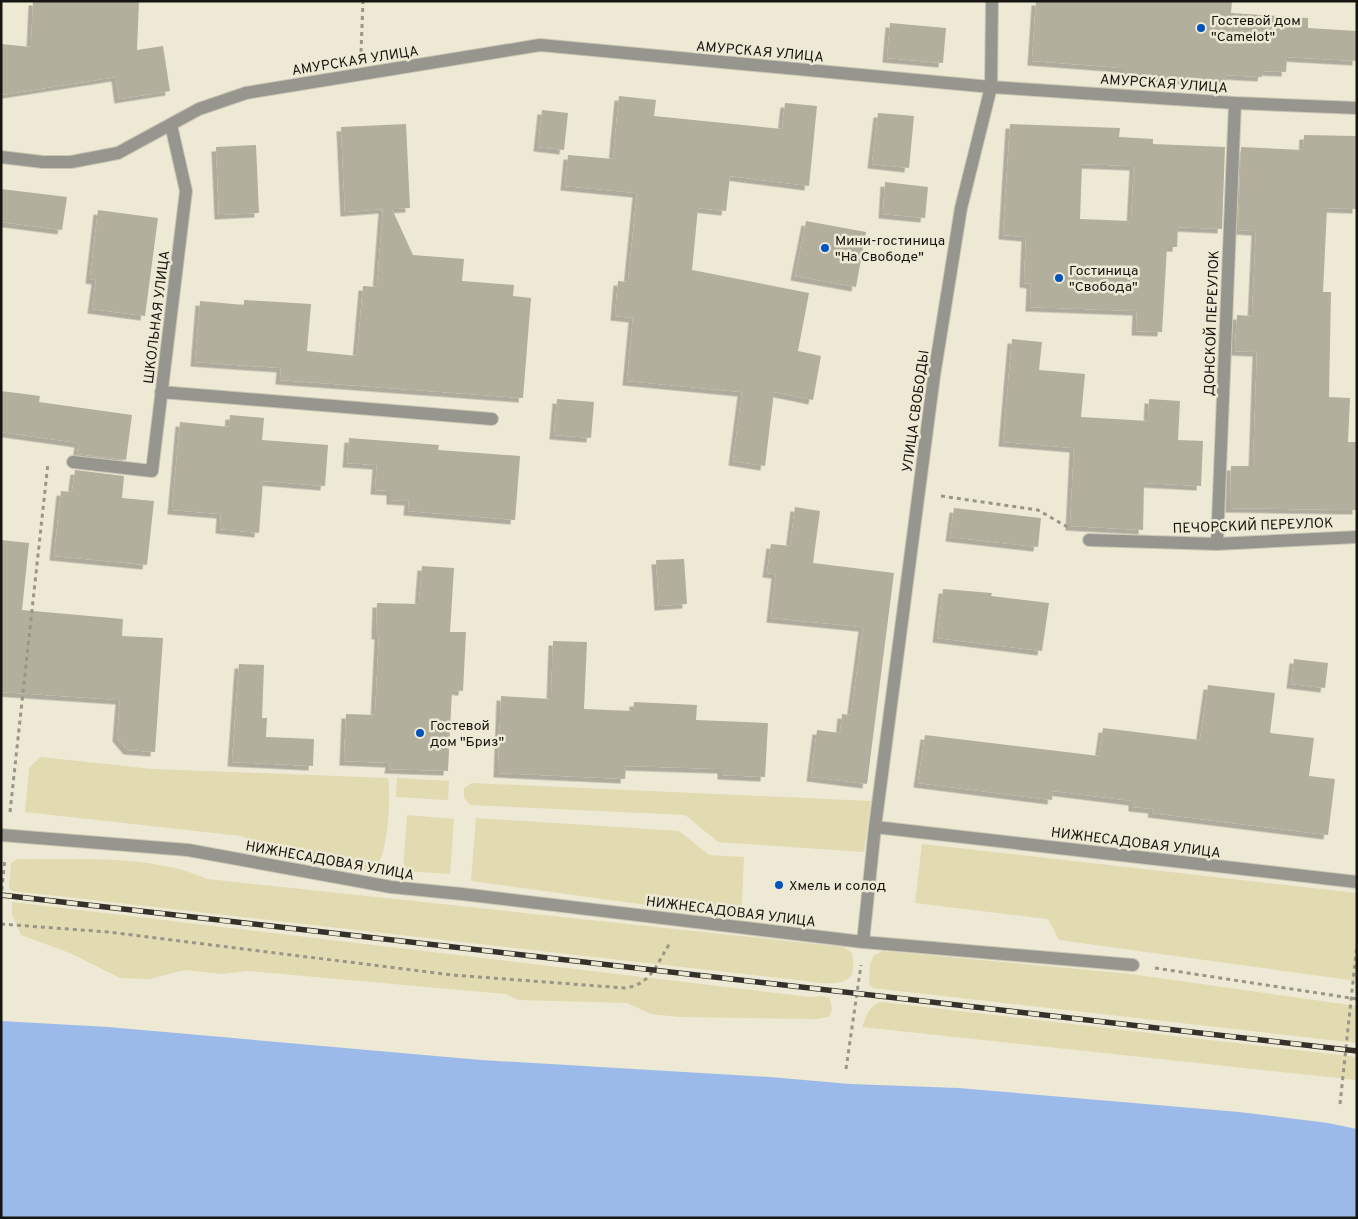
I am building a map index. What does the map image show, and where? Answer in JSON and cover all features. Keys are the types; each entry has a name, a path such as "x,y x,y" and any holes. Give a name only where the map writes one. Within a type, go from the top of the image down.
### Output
{"street":[{"name":"УЛИЦА СВОБОДЫ","path":"875,827 934,376 961,208 991,87 992,1"},
{"name":"АМУРСКАЯ УЛИЦА","path":"171,126 199,109 246,93 540,45 991,87 1235,103 1357,108"},
{"name":"ДОНСКОЙ ПЕРЕУЛОК","path":"1217,544 1235,103"},
{"path":"1,157 43,162 94,159 118,153 171,126"},
{"name":"ШКОЛЬНАЯ УЛИЦА","path":"171,126 186,191 162,392 492,419"},
{"path":"73,462 152,471 162,392"},
{"name":"ПЕЧОРСКИЙ ПЕРЕУЛОК","path":"1089,540 1217,544 1357,537"},
{"path":"863,942 875,827"},
{"name":"НИЖНЕСАДОВАЯ УЛИЦА","path":"875,827 1357,882"},
{"name":"НИЖНЕСАДОВАЯ УЛИЦА","path":"4,835 188,850 391,887 863,942 1133,965"}],"path":[{"path":"360,75 363,1"},
{"path":"1,898 4,835 48,460"},
{"path":"918,493 1038,510 1089,540"},
{"path":"1,924 108,932 452,975 624,988 635,987 646,981 684,921"},
{"path":"846,1069 858,994 863,942"},
{"path":"1340,1104 1357,944"},
{"path":"1133,965 1357,999"}],"shaded area":[{"path":"40,757 153,769 388,778 388,819 383,853 372,869 360,870 287,856 241,836 25,812 29,768"},
{"path":"397,778 449,781 448,800 396,797"},
{"path":"472,783 871,801 864,852 718,842 685,815 471,805 464,798 464,788"},
{"path":"407,815 454,819 450,874 403,871"},
{"path":"476,818 679,831 709,855 744,857 741,918 471,881"},
{"path":"922,844 1357,893 1357,981 1059,940 1048,919 915,903"},
{"path":"18,859 89,859 139,862 163,865 207,879 844,947 852,953 853,971 846,980 833,983 818,983 13,891 9,888 11,863"},
{"path":"12,902 810,997 822,996 830,998 832,1010 829,1017 816,1019 679,1017 651,1014 627,1003 518,1000 505,994 247,971 223,974 185,970 150,979 120,978 70,953 21,935 12,914"},
{"path":"883,951 1131,974 1357,1006 1357,1043 872,988 869,984 870,964 874,955"},
{"path":"881,1002 1357,1057 1357,1080 862,1027 871,1009"}],"water":[{"path":"1,1021 108,1027 481,1060 770,1077 850,1084 958,1088 1239,1112 1328,1123 1357,1129 1357,1218 1,1218"}],"building":[{"path":"33,1 139,1 137,50 163,46 170,91 119,99 116,77 1,95 1,44 31,47"},
{"path":"1036,1 1232,1 1231,13 1308,18 1308,28 1357,31 1357,61 1287,57 1286,72 1263,71 1262,77 1226,75 1226,83 1124,75 1124,68 1032,61"},
{"path":"890,23 946,28 943,63 887,58"},
{"path":"619,96 656,100 654,116 782,129 785,103 817,106 809,186 730,176 726,211 698,208 692,270 809,293 798,351 821,356 813,400 774,392 765,466 733,461 742,392 627,381 633,318 615,316 618,281 628,282 637,193 565,186 568,155 613,159"},
{"path":"542,110 568,113 564,150 538,147"},
{"path":"878,113 914,116 909,168 872,164"},
{"path":"406,124 410,208 392,209 413,255 464,259 462,281 514,285 513,296 531,298 523,398 280,380 281,368 195,362 200,301 244,305 244,300 311,304 307,351 357,356 363,286 377,287 383,209 345,212 341,127"},
{"path":"1010,124 1120,128 1119,137 1153,139 1153,144 1225,147 1222,229 1178,227 1177,247 1167,247 1162,332 1136,331 1137,311 1030,307 1031,284 1024,283 1026,237 1003,235","holes":["1082,164 1134,166 1131,221 1080,219"]},
{"path":"1304,135 1357,136 1357,209 1327,208 1323,292 1331,292 1329,397 1350,398 1348,442 1357,442 1357,510 1230,508 1231,466 1253,466 1257,352 1235,351 1237,315 1252,316 1256,231 1238,230 1241,147 1303,150"},
{"path":"256,145 259,213 219,215 216,147"},
{"path":"885,182 928,187 925,218 883,214"},
{"path":"1,189 67,197 62,230 1,222"},
{"path":"98,210 158,218 145,316 92,309 96,280 90,279"},
{"path":"806,221 866,232 856,287 795,276"},
{"path":"1012,339 1042,342 1039,370 1085,374 1081,417 1148,421 1149,399 1180,401 1178,440 1203,441 1201,486 1144,483 1143,530 1070,526 1074,448 1003,442"},
{"path":"1,391 40,396 39,402 132,415 126,460 77,454 79,443 1,432"},
{"path":"557,399 594,402 591,438 554,435"},
{"path":"230,415 264,418 262,440 328,445 325,486 263,481 259,533 220,529 221,514 172,510 180,422 229,427"},
{"path":"349,438 439,445 438,450 520,456 515,520 408,511 409,501 391,500 391,491 375,490 377,465 347,463"},
{"path":"75,470 124,476 122,498 154,501 147,565 54,556 61,491 72,492"},
{"path":"795,507 820,511 813,563 894,573 867,784 811,777 817,730 840,733 842,714 851,715 863,627 771,618 776,574 767,573 771,544 790,546"},
{"path":"954,508 1041,518 1038,547 950,537"},
{"path":"1,540 29,543 22,610 123,619 122,636 163,638 155,752 128,750 117,737 120,700 1,692"},
{"path":"684,559 687,604 659,606 656,560"},
{"path":"422,566 454,568 450,632 466,632 463,691 452,690 448,771 389,769 390,763 344,761 346,714 375,715 379,635 376,635 377,603 419,604"},
{"path":"943,589 992,593 991,596 1049,603 1042,651 937,638"},
{"path":"553,641 587,642 584,709 633,711 634,702 697,705 696,720 768,723 765,777 722,775 722,769 626,766 625,779 498,773 501,696 551,699"},
{"path":"1294,659 1328,663 1325,688 1291,684"},
{"path":"239,664 264,665 262,718 267,718 266,737 314,739 313,766 232,762"},
{"path":"1208,685 1275,693 1270,733 1314,738 1309,776 1335,779 1328,835 1152,813 1153,809 1133,807 1133,801 1053,791 1052,800 918,783 925,735 1099,756 1103,728 1200,740"}],"railway":[{"path":"1,895 1357,1051"}],"place":[{"name":"Гостевой дом \"Camelot\"","path":"1201,28"},
{"name":"Мини-гостиница \"На Свободе\"","path":"825,248"},
{"name":"Гостиница \"Свобода\"","path":"1059,278"},
{"name":"Гостевой дом \"Бриз\"","path":"420,733"},
{"name":"Хмель и солод","path":"779,885"}]}
